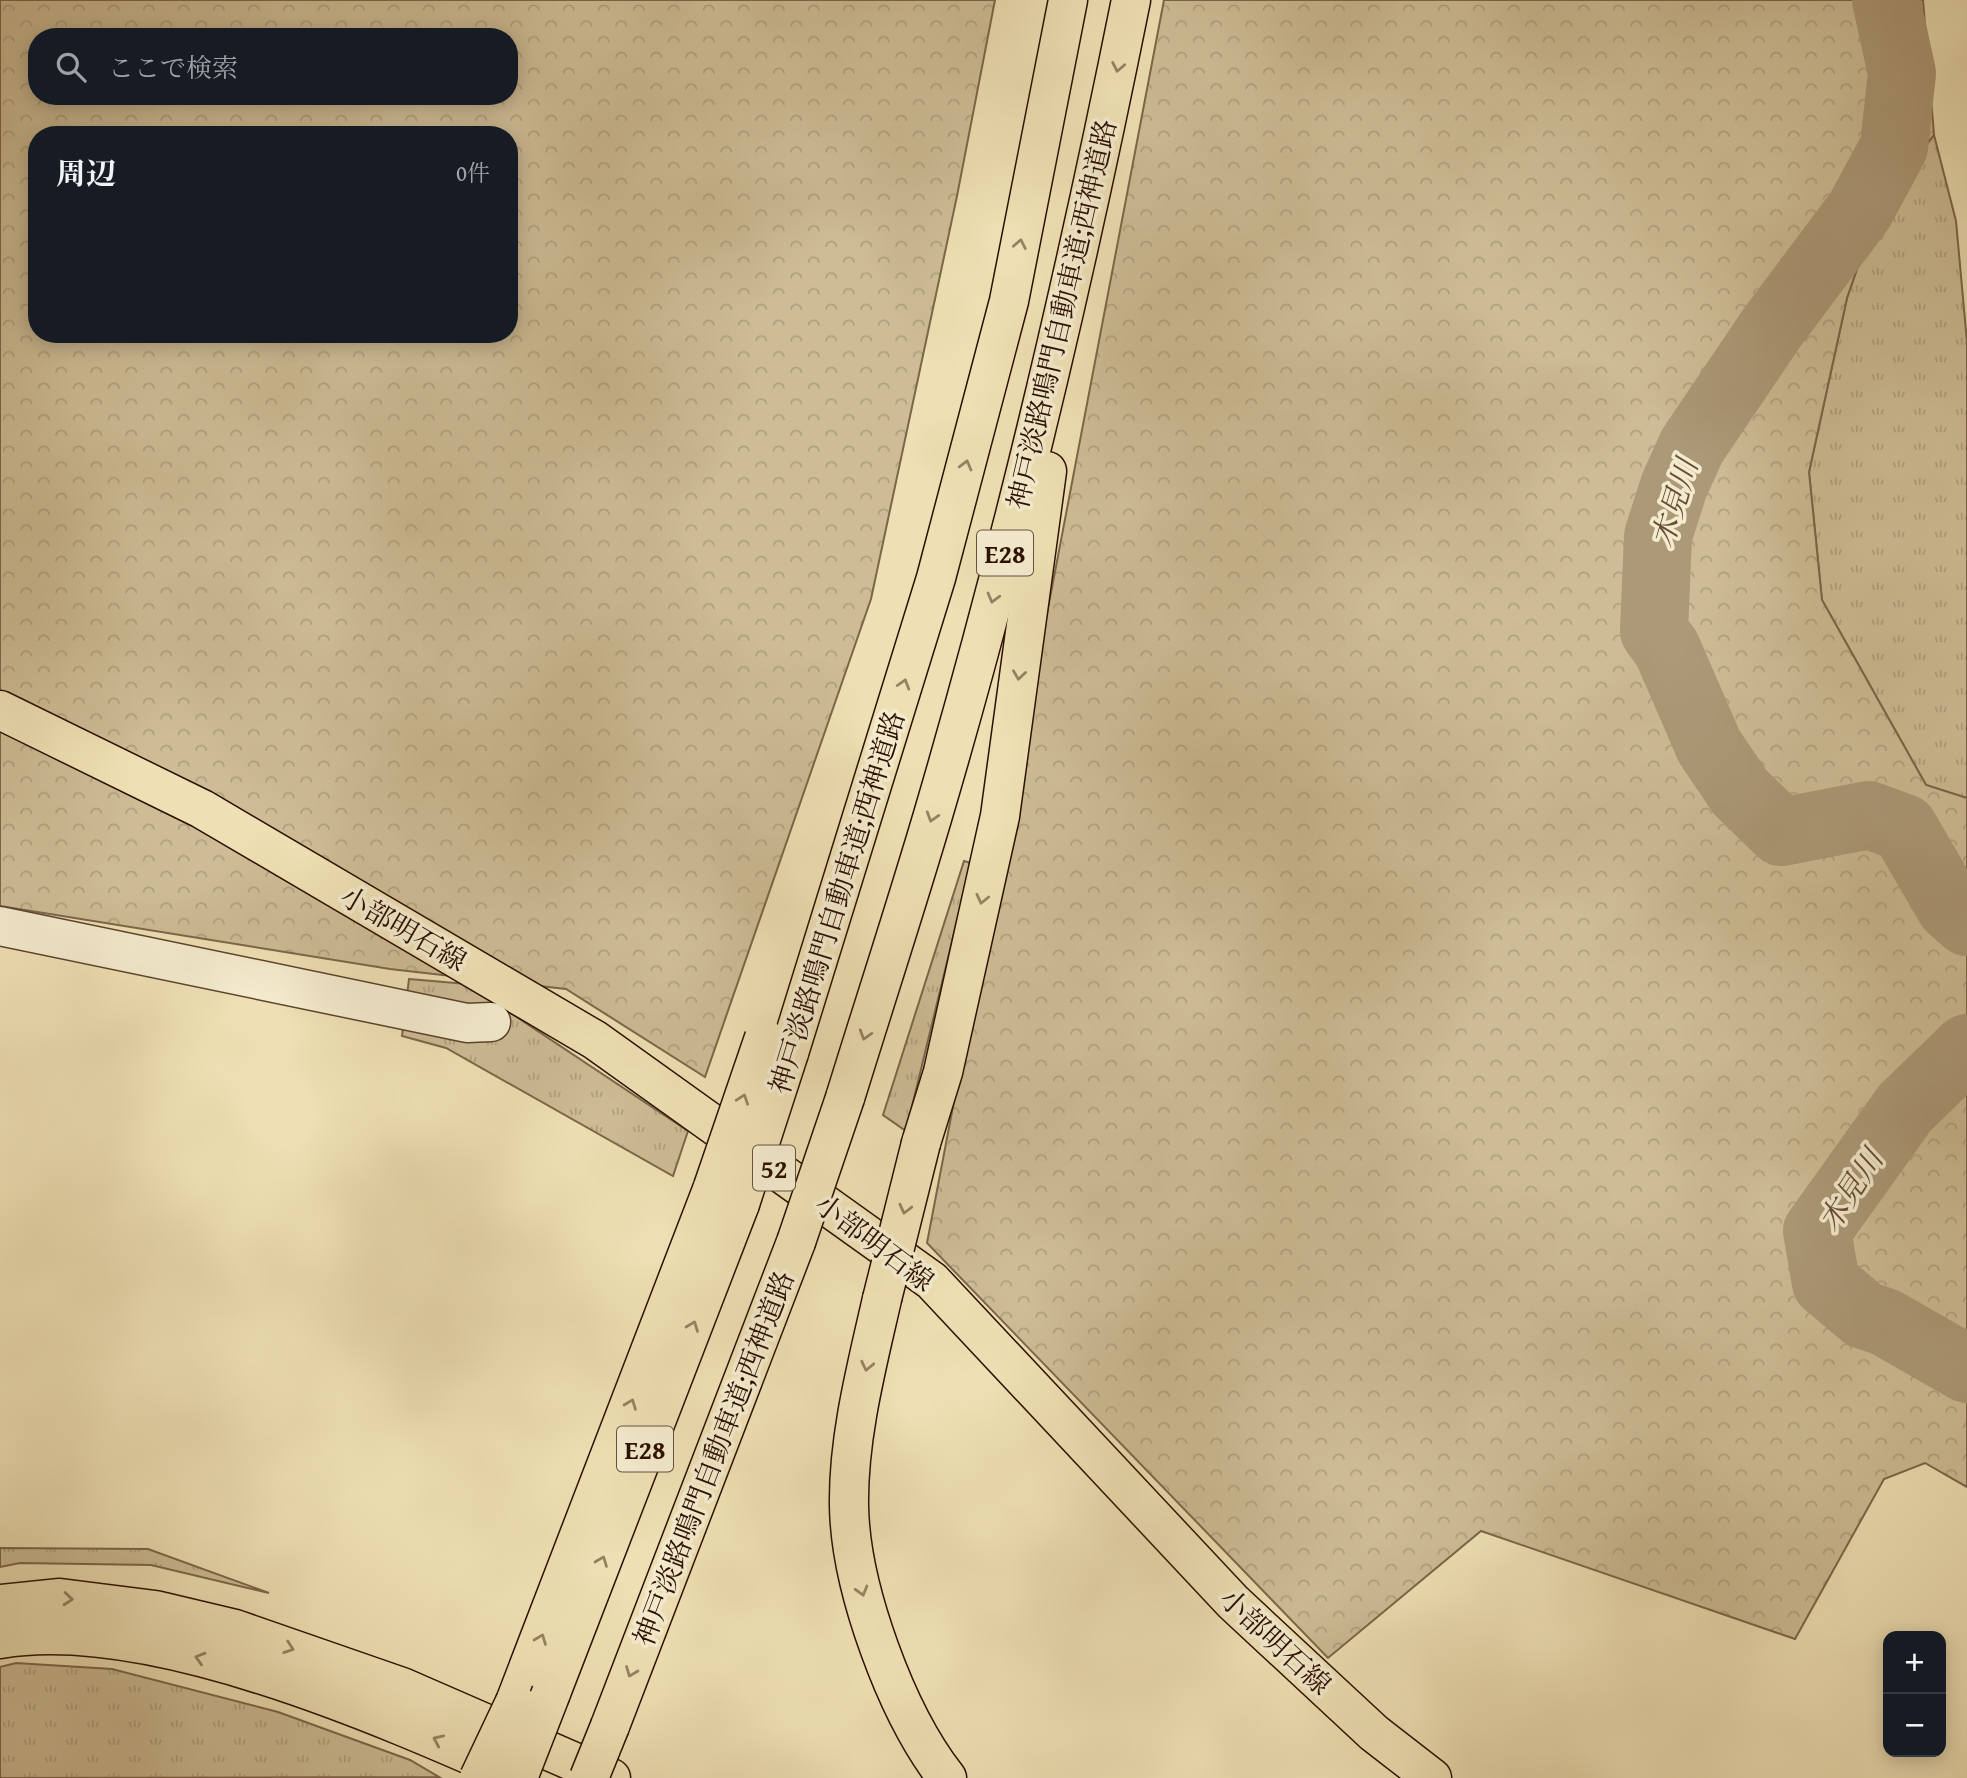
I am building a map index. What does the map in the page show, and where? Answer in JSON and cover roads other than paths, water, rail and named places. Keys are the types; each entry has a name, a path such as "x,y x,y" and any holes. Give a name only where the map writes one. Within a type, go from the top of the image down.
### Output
{"main road":[{"name":"神戸淡路鳴門自動車道;西神道路","path":"521,1778 777,1046 869,795 936,578 1009,301 1068,0"},
{"name":"神戸淡路鳴門自動車道;西神道路","path":"589,1778 796,1242 845,1098 933,814 984,629 1074,267 1132,0"},
{"path":"947,1778 898,1694 873,1627 855,1562 849,1504 865,1374 921,1143 943,1072 1000,816 1074,267"},
{"name":"小部明石線","path":"0,709 202,809 595,1040 932,1281 1233,1602 1374,1733 1432,1778"},
{"path":"479,1778 515,1702 727,1195"},
{"path":"0,1604 61,1598 155,1610 235,1629 402,1687 611,1778"},
{"path":"0,1639 65,1634 173,1650 272,1680 418,1731 521,1778"}],"lane":[{"path":"0,926 467,1023 491,1023"}],"waterway":[{"name":"木見川","path":"1886,0 1902,73 1894,147 1860,210 1771,329 1692,446 1674,486 1658,536 1654,631 1667,649 1709,746 1740,792 1781,832 1869,815 1904,828 1950,907 1967,922"},
{"name":"木見川","path":"1967,1048 1905,1108 1817,1231 1826,1283 1864,1315 1885,1322 1967,1369"}]}
